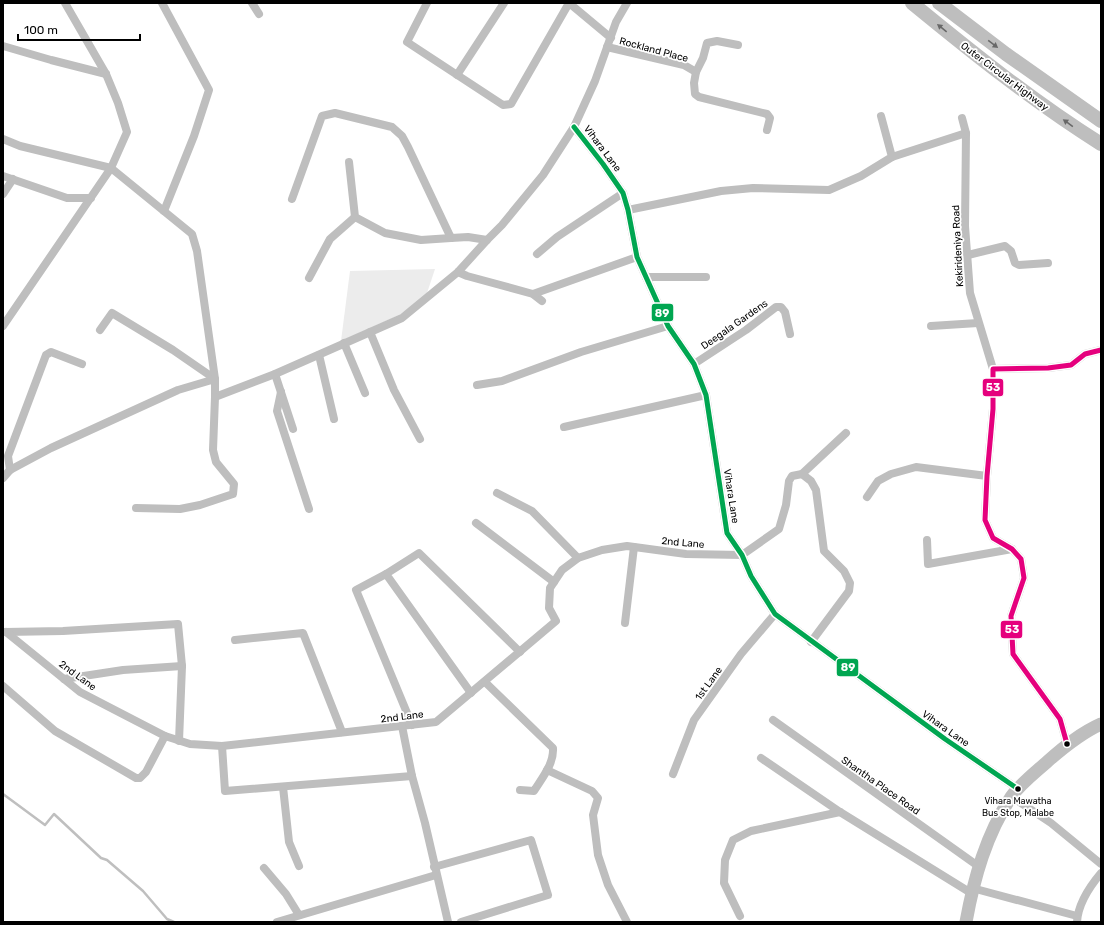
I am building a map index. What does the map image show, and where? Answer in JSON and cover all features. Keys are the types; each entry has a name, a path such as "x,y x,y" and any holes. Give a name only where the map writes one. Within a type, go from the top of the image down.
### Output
{"highway":[{"name":"Outer Circular Highway","path":"912,3 982,60 1073,126 1101,144"},
{"name":"Outer Circular Highway","path":"939,3 1012,58 1101,121"}],"main road":[{"path":"966,922 978,866 990,835 1015,793 1031,776 1067,744 1090,729 1101,724"}],"street":[{"path":"3,326 111,168 127,132 118,103 106,74 65,3"},
{"path":"162,3 209,90 194,136 164,211"},
{"path":"252,3 259,14"},
{"path":"427,3 408,42 503,105 511,104 569,3 610,38"},
{"path":"457,75 504,3"},
{"path":"215,397 275,374 402,318 458,272 502,225 543,176 574,127 595,80 616,22 626,3"},
{"path":"738,45 717,42 707,43 703,58 696,72 694,84 695,94 699,97 767,114 770,118 768,130"},
{"path":"3,46 106,74"},
{"name":"Rockland Place","path":"607,47 684,66 696,72"},
{"path":"292,199 322,116 335,113 385,125 392,127 402,136 451,238"},
{"path":"881,116 892,157"},
{"name":"Kekirideniya Road","path":"962,118 966,133 965,226 970,293 993,369 993,409 985,520 993,538 1012,549 1021,559 1024,578 1011,616 1013,654 1060,719 1067,744"},
{"name":"Vihara Lane","path":"574,127 603,164 623,193 628,210 637,257 668,326 694,364 706,395 727,533 742,555 752,576 775,614 945,739 1015,793 1101,864"},
{"path":"628,210 721,191 747,189 829,190 861,176 892,157 966,133"},
{"path":"3,140 20,146 111,168 192,234 197,251 214,379 215,397 213,450 216,462 234,484 233,494 200,505 180,509 136,508"},
{"path":"349,162 355,217"},
{"path":"3,176 67,198 91,198"},
{"path":"3,194 13,179"},
{"path":"537,254 557,237 623,193"},
{"path":"355,217 385,233 421,240 468,237 487,240"},
{"path":"309,278 330,239 355,217"},
{"path":"968,254 1006,246 1011,251 1015,263 1019,265 1048,263"},
{"path":"533,294 637,257"},
{"path":"458,272 467,276 533,294 542,301"},
{"path":"646,277 706,277"},
{"name":"Deegala Gardens","path":"694,364 746,330 776,307 781,307 785,312 790,334"},
{"path":"100,330 112,313 173,350 214,379"},
{"path":"931,326 978,323"},
{"path":"477,385 502,381 581,352 668,326"},
{"path":"370,332 394,390 420,439"},
{"path":"344,343 365,393"},
{"path":"993,369 1048,368 1071,365 1085,354 1101,350"},
{"path":"10,470 8,456 46,355 51,352 82,364"},
{"path":"319,355 334,419"},
{"path":"275,374 293,429"},
{"path":"3,478 10,470 51,448 178,390 214,379"},
{"path":"281,392 277,411 309,509"},
{"path":"564,427 706,395"},
{"path":"742,555 779,529 786,505 789,481 792,476 802,474 846,433"},
{"path":"867,497 878,481 892,474 916,467 987,476"},
{"path":"802,474 811,481 816,490 824,551 844,571 850,583 849,591 812,642"},
{"path":"498,493 532,511 578,558"},
{"path":"476,523 554,582"},
{"path":"927,540 928,564 1012,549"},
{"name":"2nd Lane","path":"5,632 80,692 165,736 190,744 222,746 436,722 556,621 549,608 550,588 562,570 578,558 602,550 627,546 686,554 742,555"},
{"path":"625,624 634,547"},
{"path":"412,725 356,590 419,554 520,652"},
{"path":"386,574 471,693"},
{"name":"1st Lane","path":"673,774 694,720 740,654 775,614"},
{"path":"5,632 63,631 178,624 182,666 179,741"},
{"path":"235,640 303,633 342,732"},
{"path":"64,679 122,670 182,666"},
{"path":"485,682 553,748 553,756 547,770 534,791 520,790"},
{"path":"3,686 55,731 136,778 140,778 146,772 165,736"},
{"name":"Shantha Place Road","path":"773,720 978,866"},
{"path":"402,726 412,776 448,922"},
{"path":"222,746 225,791 412,776"},
{"path":"761,758 840,812 972,891 1077,919 1089,889 1101,872"},
{"path":"547,770 592,791 598,798 593,816 598,855 608,885 627,922"},
{"path":"283,787 289,842 299,866"},
{"path":"740,916 724,883 725,860 734,840 751,831 840,812"},
{"path":"277,922 531,840 548,895 461,922"},
{"path":"264,868 286,894 299,915"}],"shaded area":[{"path":"435,269 426,296 399,315 341,341 350,271"}],"waterway":[{"path":"3,794 45,825 54,814 101,858 107,860 143,891 167,919 174,922"}],"transit line":[{"name":"89","path":"574,127 603,164 623,193 628,210 637,257 668,326 694,364 706,395 727,533 742,555 751,576 775,614 945,739 1018,789"},
{"name":"53","path":"1067,744 1060,719 1013,654 1011,616 1024,578 1021,559 1012,549 993,538 985,520 993,409 993,369 1048,368 1071,365 1085,354 1101,350"}],"place":[{"name":"Vihara Mawatha Bus Stop, Malabe","path":"1018,789"}]}
